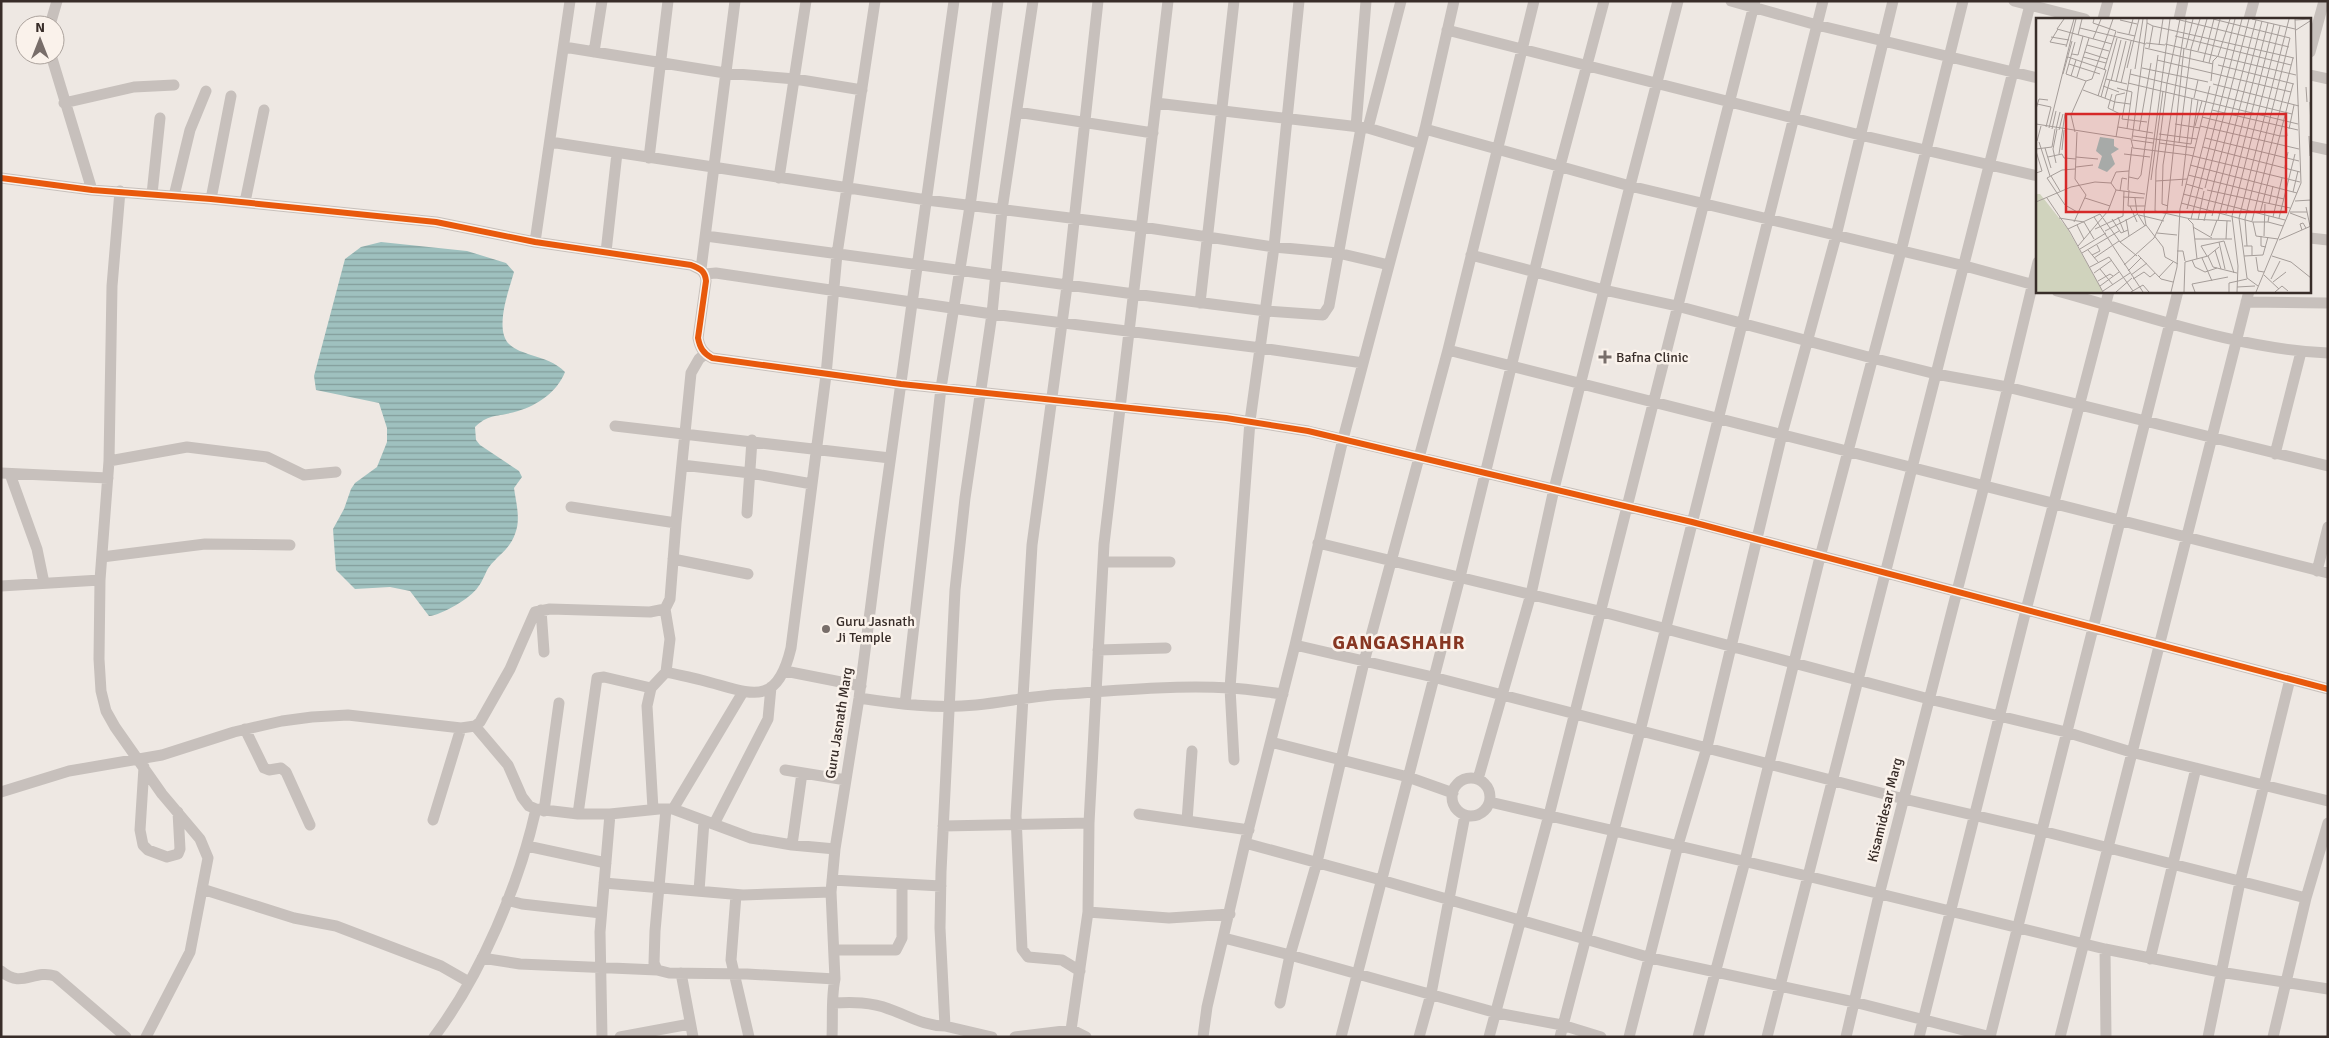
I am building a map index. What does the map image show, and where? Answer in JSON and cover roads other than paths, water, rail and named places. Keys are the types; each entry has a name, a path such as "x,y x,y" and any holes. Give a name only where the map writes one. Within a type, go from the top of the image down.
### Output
{"street":[{"path":"53,15 57,1"},
{"path":"535,242 570,1"},
{"path":"594,52 602,1"},
{"path":"649,158 668,1"},
{"path":"735,1 703,271 706,281 698,338 700,347 705,354 722,360 826,375 1250,421 1343,439 1692,522 2328,689"},
{"path":"779,178 806,1"},
{"path":"666,672 744,692 765,691 785,671 791,648 817,448 836,292 838,254 875,1"},
{"name":"Guru Jasnath Marg","path":"832,1037 834,1003 832,993 835,979 831,886 835,849 861,686 890,458 954,1"},
{"path":"905,704 941,388 970,206 998,1"},
{"path":"945,1026 942,1000 941,886 955,590 980,392 992,314 1002,210 1033,1"},
{"path":"1080,971 1062,960 1028,957 1022,949 1016,825 1032,545 1067,286 1098,1"},
{"path":"1071,1034 1088,912 1089,823 1095,692 1108,508 1168,1"},
{"path":"1200,303 1234,1"},
{"path":"1234,760 1230,688 1250,421 1274,247 1299,1"},
{"path":"1361,128 1366,1"},
{"path":"706,236 1067,286 1318,316 1327,312 1361,128 1401,1"},
{"path":"1203,1037 1207,1007 1245,843 1296,645 1343,439 1425,129 1454,1"},
{"path":"1280,1002 1290,955 1342,760 1364,662 1448,350 1534,1"},
{"path":"1342,1037 1356,973 1460,577 1560,166 1604,1"},
{"path":"1478,779 1530,594 1554,488 1678,1"},
{"path":"1731,1 1754,4 1817,25 2036,78"},
{"path":"1561,1031 1744,323 1823,1"},
{"path":"1629,1037 1651,958 1678,845 1707,748 1782,434 1836,236 1893,1"},
{"path":"1698,1037 1745,861 1820,557 1901,251 1963,1"},
{"path":"2014,1 2081,18"},
{"path":"2103,18 2108,1"},
{"path":"2179,18 2183,1"},
{"path":"2249,18 2254,1"},
{"path":"2312,45 2324,1"},
{"path":"1490,1037 1549,815 1599,611 1654,403 1754,4"},
{"path":"1768,1037 1807,876 1965,266 2030,4"},
{"path":"1447,30 1860,135 2036,176"},
{"path":"564,48 660,64 725,73 795,79 862,90"},
{"path":"54,65 92,190"},
{"path":"2312,75 2328,79"},
{"path":"64,103 134,87 174,85"},
{"path":"174,196 190,130 206,91"},
{"path":"212,199 231,96"},
{"path":"1156,103 1361,128 1421,144"},
{"path":"245,202 264,110"},
{"path":"1017,112 1153,132"},
{"path":"152,194 160,118"},
{"path":"1425,129 1630,186 1965,266 2035,285"},
{"path":"550,142 715,169 927,200 1142,227 1274,247 1338,253 1389,265"},
{"path":"2312,146 2328,150"},
{"path":"606,252 617,153"},
{"path":"1,178 92,190 245,202 436,222 535,242 691,265 703,271 836,292 1363,363"},
{"path":"120,191 112,286 109,461 100,580 98,660 101,691 106,711 112,723 178,812 200,838 208,858 192,942 186,962 146,1037"},
{"path":"2312,238 2328,240"},
{"path":"1471,255 1604,290 1744,323 1936,374 2007,387 2210,439 2328,466"},
{"name":"Kisamidesar Marg","path":"1846,1037 1879,895 1955,592 2035,285"},
{"path":"2061,292 2236,341 2301,352 2328,353"},
{"path":"1919,1037 2026,610 2109,292"},
{"path":"1245,843 1651,958 1854,1002 1990,1037 2178,292"},
{"path":"2060,1037 2157,645 2248,297 2326,303"},
{"path":"1448,350 2322,572 2328,527"},
{"path":"2275,454 2301,352"},
{"path":"653,809 647,706 651,688 666,672 670,639 665,609 670,599 691,373 699,359 705,354"},
{"path":"615,426 686,432 890,458"},
{"path":"747,513 752,440"},
{"path":"109,461 187,447 267,457 304,475 336,472"},
{"path":"682,465 750,473 812,484"},
{"path":"44,583 37,549 6,474 108,478"},
{"path":"571,507 676,523"},
{"path":"1318,543 1599,611 2066,732 2131,752 2328,801"},
{"path":"102,557 205,544 290,545"},
{"path":"673,559 748,574"},
{"path":"1104,562 1170,562"},
{"path":"1,586 100,580"},
{"path":"1,792 69,771 141,763 245,729 282,721 312,717 348,716 461,728 475,726 480,722 519,652 532,616 541,610 650,612 665,609"},
{"path":"541,610 544,652"},
{"path":"1296,645 1433,677 1904,799 1975,814 2106,849 2306,898"},
{"path":"1098,650 1166,648"},
{"path":"785,671 861,686"},
{"path":"578,814 597,678 604,677 651,688"},
{"path":"2208,1037 2240,882 2290,680"},
{"path":"699,892 709,822 768,719 771,687"},
{"path":"859,698 905,704 950,706 976,705 1022,697 1185,688 1230,688 1283,694"},
{"path":"657,970 654,963 660,888 670,809 744,692"},
{"path":"434,1037 482,958 528,846 540,810 559,703"},
{"path":"475,726 508,765 522,797 529,806 540,810 578,814 610,814 670,809 751,838 792,845 835,849"},
{"path":"433,820 461,728"},
{"path":"245,729 264,768 269,770 281,768 286,772 310,825"},
{"path":"1271,742 1408,777 1453,793"},
{"path":"1187,821 1192,752"},
{"path":"141,763 140,830 143,845 148,850 167,857 178,854 180,850 178,812"},
{"path":"2150,959 2196,768"},
{"path":"785,770 846,780"},
{"path":"792,845 802,773"},
{"path":"1465,779 1478,779 1488,788 1490,802 1487,809 1481,814 1465,815 1454,806 1453,793 1459,782 1465,779"},
{"path":"1490,802 1745,861 2082,944 2220,972 2328,989"},
{"path":"602,1037 601,913 610,814"},
{"path":"1139,814 1249,830"},
{"path":"1419,1037 1431,994 1465,815"},
{"path":"943,826 1089,823"},
{"path":"2273,1037 2306,898 2328,823"},
{"path":"528,846 606,863"},
{"path":"604,883 699,892 767,895 831,886 902,884 941,886"},
{"path":"834,950 896,950 902,938 902,884"},
{"path":"202,889 288,916 336,926 441,966 469,982"},
{"path":"736,894 731,945 734,974 749,1037"},
{"path":"507,900 522,904 601,913"},
{"path":"1088,912 1183,918 1230,914"},
{"path":"1224,938 1561,1031 1601,1037"},
{"path":"2105,949 2106,1037"},
{"path":"482,958 520,964 657,970 669,974 734,974 835,979"},
{"path":"1,971 15,979 23,980 41,974 55,976 126,1037"},
{"path":"681,973 693,1037"},
{"path":"834,1003 856,1002 872,1004 922,1023 945,1026 968,1035 992,1037"},
{"path":"620,1037 690,1024"},
{"path":"1014,1037 1071,1034 1086,1037"}],"water":[{"path":"381,242 467,251 506,263 514,272 504,309 503,329 505,337 514,348 549,361 565,372 552,392 540,401 518,411 485,419 475,427 476,440 480,445 519,471 522,477 514,488 518,511 517,529 510,544 489,567 474,591 463,601 435,615 429,616 410,591 390,587 355,589 336,570 333,529 355,483 377,467 387,442 387,428 379,403 316,390 314,376 345,259 361,247"}],"place":[{"name":"Bafna Clinic","path":"1605,357"},
{"name":"Guru Jasnath Ji Temple","path":"826,629"}],"district":[{"name":"GANGASHAHR","path":"1399,643"}]}
